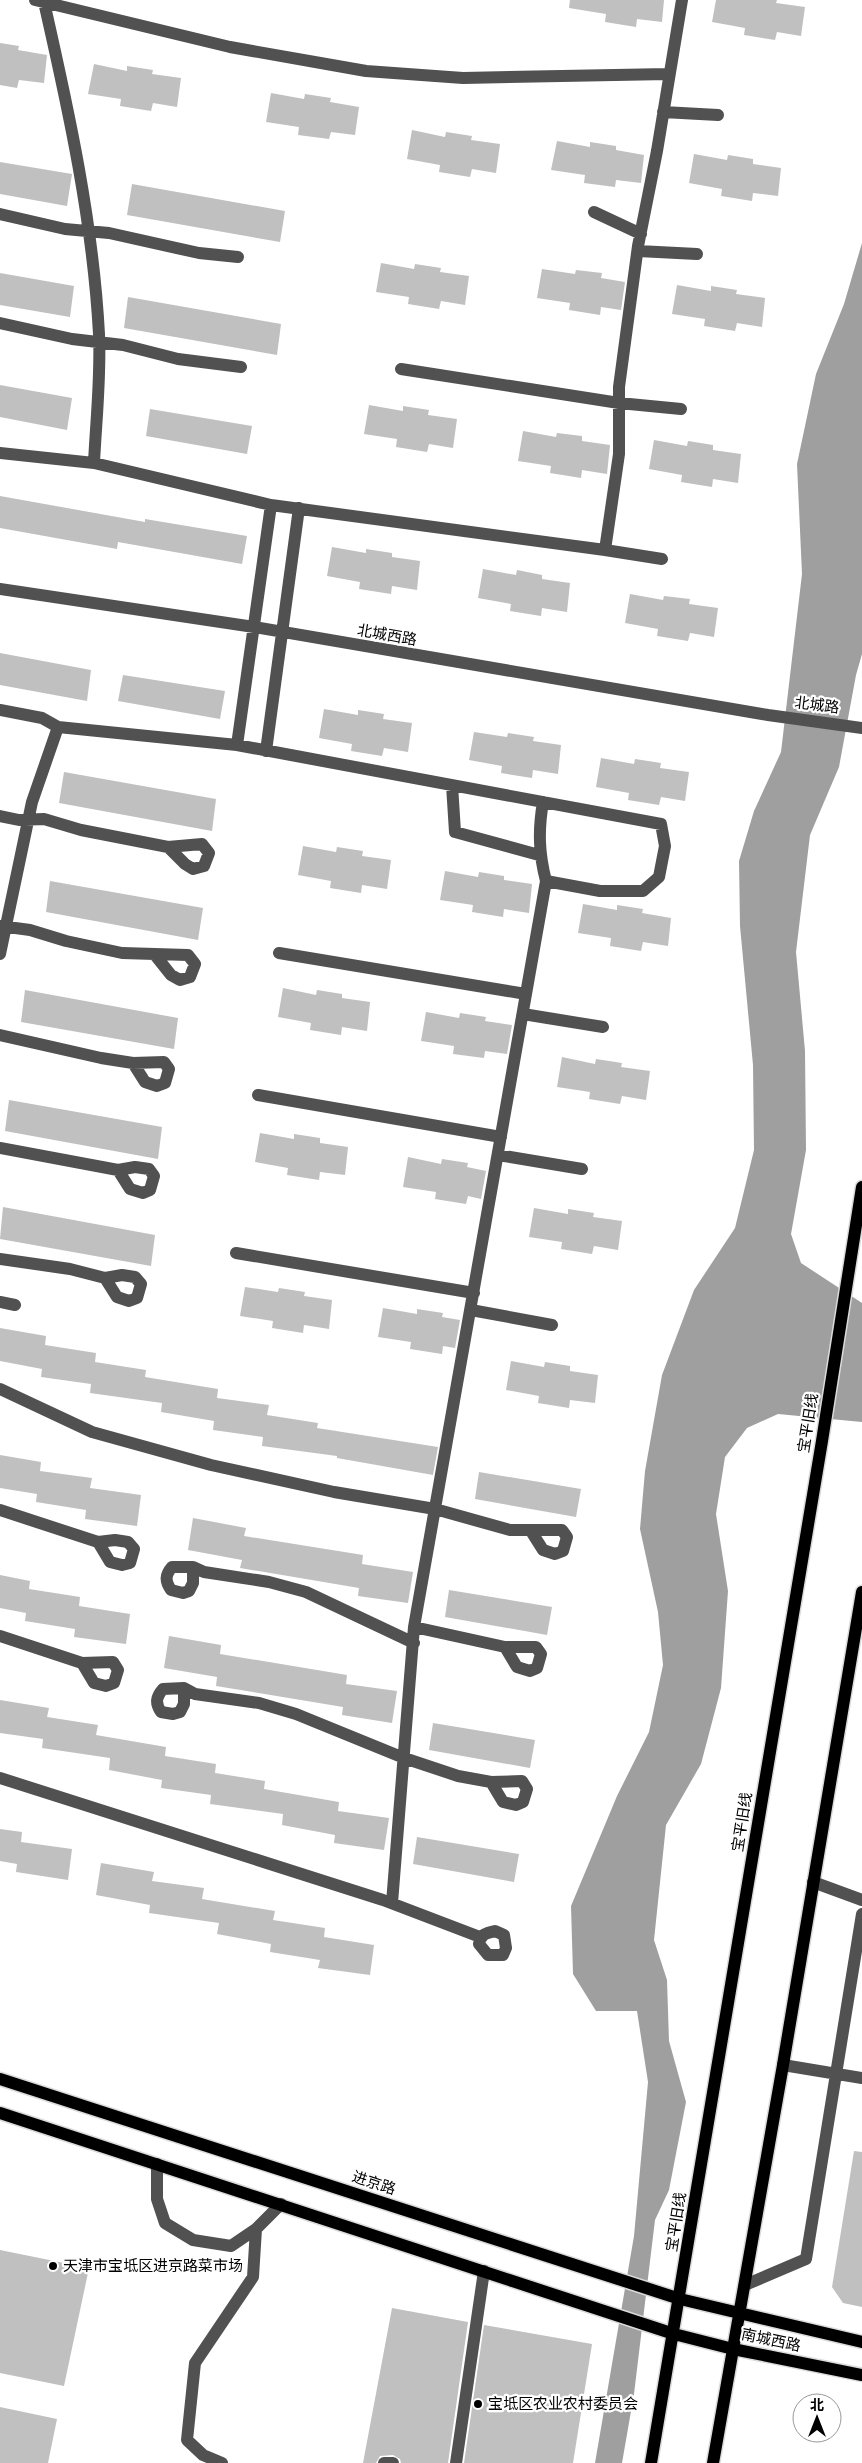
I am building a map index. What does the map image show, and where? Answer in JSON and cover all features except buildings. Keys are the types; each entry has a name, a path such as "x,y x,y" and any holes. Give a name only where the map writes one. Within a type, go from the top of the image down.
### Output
{"main road":[{"name":"宝平旧线","path":"651,2463 680,2299 822,1440 862,1186"},
{"path":"713,2463 783,2065 862,1592"},
{"name":"进京路","path":"0,2079 680,2299 740,2314"},
{"path":"0,2113 674,2334"},
{"name":"南城西路","path":"740,2314 862,2342"},
{"name":"南城西路","path":"674,2334 732,2349 862,2375"}],"street":[{"path":"605,550 619,454 619,387 638,252 682,0"},
{"path":"94,463 98,343 88,233 72,126 39,1 230,47 366,71 463,78 668,74"},
{"path":"663,112 718,115"},
{"path":"594,212 641,234"},
{"path":"0,214 88,233 109,233 199,253 238,257"},
{"path":"638,252 697,254"},
{"path":"0,323 98,343 123,345 178,359 241,367"},
{"path":"401,368 619,403 681,410"},
{"path":"0,453 94,463 271,504 662,559"},
{"path":"237,746 271,504"},
{"path":"266,751 299,508"},
{"name":"北城西路","path":"0,589 254,628 768,716"},
{"path":"0,710 42,718 58,727 237,746 661,824 665,846 659,878 643,891 600,891 546,882"},
{"name":"北城路","path":"768,716 856,727"},
{"path":"0,954 2,926 28,818 58,727"},
{"path":"452,786 455,832 539,856"},
{"path":"392,1903 414,1627 546,882 539,856 539,824 543,802"},
{"path":"0,816 19,820 28,818 44,819 81,830 168,847"},
{"path":"2,926 30,930 66,941 122,953 156,955"},
{"path":"279,953 526,994"},
{"path":"523,1014 603,1027"},
{"path":"0,1035 101,1058 133,1063"},
{"path":"258,1095 501,1137"},
{"path":"0,1148 118,1170"},
{"path":"498,1155 582,1169"},
{"path":"236,1254 474,1293"},
{"path":"0,1259 70,1269 104,1278"},
{"path":"0,1302 15,1305"},
{"path":"471,1310 552,1325"},
{"path":"0,1389 92,1432 192,1460 334,1492 435,1509 510,1530 531,1531"},
{"path":"0,1510 98,1542"},
{"path":"193,1567 204,1572 269,1582 306,1592 414,1643"},
{"path":"414,1627 505,1647"},
{"path":"0,1636 82,1663"},
{"path":"184,1688 195,1694 259,1703 296,1714 404,1758 458,1776 491,1782"},
{"path":"0,1778 392,1903 480,1937"},
{"path":"813,1882 862,1900"},
{"path":"745,2285 806,2259 862,1914"},
{"path":"783,2065 862,2078"},
{"path":"157,2164 157,2199 165,2223 194,2240 231,2246 256,2229 280,2204"},
{"path":"222,2463 203,2455 187,2440 195,2363 253,2277 256,2229"},
{"path":"456,2463 484,2271"},
{"path":"384,2463 393,2463"}],"shaded area":[{"path":"862,243 862,654 856,675 839,767 810,835 796,952 805,1051 806,1150 791,1234 801,1263 862,1303 862,1422 778,1414 747,1428 725,1457 716,1514 728,1591 721,1688 701,1764 666,1825 654,1940 667,1980 669,2041 686,2102 669,2190 655,2220 634,2394 622,2463 595,2463 634,2236 648,2082 637,2011 596,2011 573,1974 571,1906 617,1796 649,1732 663,1665 658,1612 640,1529 645,1471 662,1375 694,1290 735,1228 754,1150 753,1065 740,926 739,861 754,811 781,752 802,574 797,464 816,374 844,304"}],"place":[{"name":"天津市宝坻区进京路菜市场","path":"53,2266"},
{"name":"宝坻区农业农村委员会","path":"478,2404"}]}
